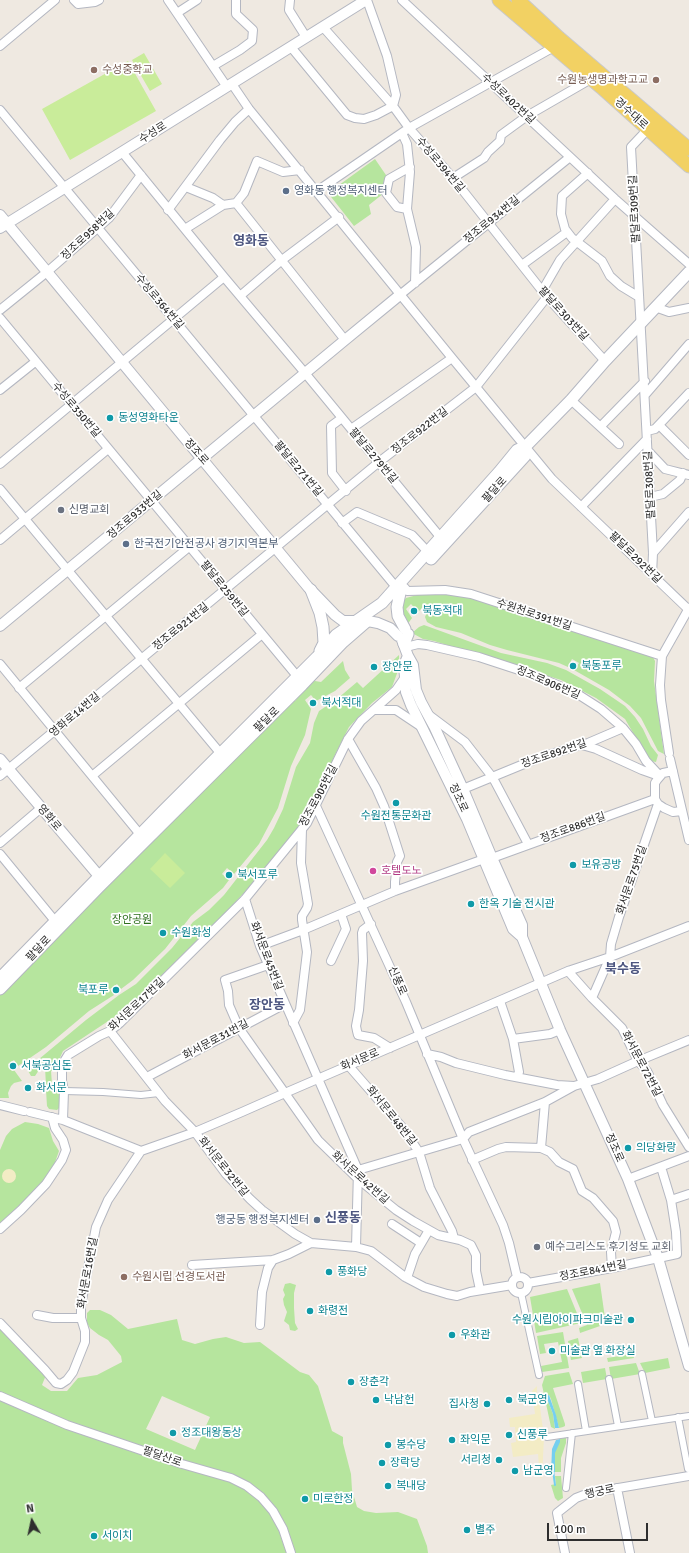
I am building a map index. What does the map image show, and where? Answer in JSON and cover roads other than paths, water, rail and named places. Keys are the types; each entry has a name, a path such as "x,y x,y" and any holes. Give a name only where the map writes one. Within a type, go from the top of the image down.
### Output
{"main road":[{"name":"경수대로","path":"499,0 689,166"},
{"name":"경수대로","path":"518,0 559,38 689,149"},
{"name":"팔달로","path":"0,989 99,887 221,754 317,657 336,635 400,590 428,552 517,450 526,446 571,400 605,361 689,272"},
{"name":"팔달로","path":"0,978 99,876 143,838 221,765 302,686 343,642 368,621 400,590 525,456 526,446"},
{"path":"311,590 320,613 323,627 324,643 317,657"},
{"path":"400,590 397,607 404,641"}],"street":[{"path":"0,46 55,0"},
{"path":"74,0 78,4 95,2 99,0"},
{"name":"팔달로292번길","path":"168,0 213,66 339,217 452,358 552,478 689,609"},
{"path":"177,13 197,0"},
{"path":"213,66 252,41 253,30 236,14 236,0"},
{"path":"290,0 289,10 306,37"},
{"name":"수성로","path":"3,226 366,0 387,56 396,96 393,106"},
{"name":"수성로402번길","path":"402,0 570,157 689,264"},
{"name":"수성로394번길","path":"323,27 393,106 409,128 453,178 488,223"},
{"path":"291,47 347,115 364,119 376,115 393,106"},
{"path":"317,191 409,128 554,48"},
{"path":"453,178 484,158 500,141 501,135 527,116 591,79"},
{"path":"168,210 220,140 249,108"},
{"name":"수성로364번길","path":"0,110 254,416"},
{"name":"팔달로309번길","path":"641,322 631,146 648,129"},
{"path":"402,133 407,144 410,167 407,209 416,247 415,283"},
{"name":"팔달로279번길","path":"122,152 168,210 441,538"},
{"name":"정조로934번길","path":"202,459 345,340 570,157"},
{"path":"185,229 223,205 236,203 244,193 257,161 283,172 300,170"},
{"path":"407,209 397,207 386,193 389,179 410,167"},
{"path":"588,173 562,196 561,214 564,229 576,241 602,261 610,276 640,297"},
{"name":"정조로958번길","path":"0,310 47,272 109,218 141,175"},
{"path":"186,187 213,198 223,205"},
{"path":"544,294 560,260 615,198"},
{"path":"236,203 345,340"},
{"name":"정조로","path":"0,215 3,226 47,272 311,590 335,615 343,621 368,621 378,623 390,628 404,641 413,665 416,690 463,789 488,859"},
{"path":"240,296 282,260 339,217"},
{"name":"팔달로303번길","path":"488,223 544,294 605,361"},
{"path":"522,265 567,232"},
{"path":"0,464 224,277"},
{"name":"정조로922번길","path":"276,548 379,462 476,387 544,294"},
{"path":"655,307 669,312 689,308"},
{"name":"수성로350번길","path":"0,318 152,501"},
{"name":"팔달로308번길","path":"641,322 653,553 652,575"},
{"path":"645,395 689,344"},
{"path":"351,429 452,358"},
{"path":"0,390 36,362"},
{"path":"601,426 644,381"},
{"path":"581,507 647,435 655,429 689,393"},
{"path":"571,400 619,444"},
{"name":"팔달로271번길","path":"254,416 342,523 400,590"},
{"path":"342,418 331,426 332,473 346,491"},
{"path":"658,425 689,454"},
{"path":"0,540 108,449"},
{"path":"648,451 665,469 686,474"},
{"name":"정조로933번길","path":"0,626 202,459"},
{"path":"650,497 663,494 686,474"},
{"path":"0,489 221,754"},
{"name":"팔달로259번길","path":"152,501 297,676"},
{"path":"342,523 357,512 412,535 428,552"},
{"path":"653,553 689,512"},
{"path":"19,688 189,547"},
{"name":"정조로921번길","path":"142,660 276,548"},
{"name":"수원천로391번길","path":"400,590 445,590 466,593 662,656"},
{"path":"689,609 662,656 660,685 670,756 689,840"},
{"path":"92,776 261,634"},
{"name":"정조로","path":"404,641 406,692 522,925 522,937 560,1030 586,1083 628,1179 658,1258 689,1366"},
{"name":"정조로906번길","path":"404,641 479,657 534,675 576,692 601,709 623,728 636,744 646,761 660,776"},
{"name":"영화로14번길","path":"0,776 142,660"},
{"path":"0,664 143,838"},
{"name":"정조로905번길","path":"245,899 302,829 316,806 348,739 361,721 396,690 405,678"},
{"path":"374,710 396,710 424,730"},
{"path":"428,715 465,742 493,778 528,844"},
{"name":"정조로892번길","path":"463,789 493,778 541,756 582,745 623,728"},
{"path":"348,739 376,788 384,806 400,856 396,868 396,891"},
{"path":"582,745 596,749 642,770 660,776 663,773 673,770"},
{"name":"영화로","path":"0,759 99,876"},
{"name":"화서문로75번길","path":"592,998 610,957 611,944 619,917 657,801 655,784 660,776"},
{"path":"657,801 664,808 673,812 682,811"},
{"name":"정조로886번길","path":"260,946 303,930 396,891 528,844 657,801"},
{"name":"신풍로","path":"316,806 406,1002 472,1160 503,1225 517,1277"},
{"path":"0,843 41,808"},
{"path":"293,1023 300,1010 307,952 302,916 308,904 301,863 302,829"},
{"path":"0,854 55,921"},
{"name":"화서문로45번길","path":"245,899 260,946 358,1170"},
{"name":"화서문로17번길","path":"63,1120 64,1091 62,1068 68,1055 99,1036 110,1032 245,899"},
{"path":"330,961 346,929 341,914"},
{"path":"371,924 363,930 362,933 363,961 360,1010 356,1031 358,1035 374,1038 390,1048"},
{"name":"화서문로","path":"141,1151 195,1132 568,971 610,957 689,926"},
{"name":"화서문로42번길","path":"268,965 225,980 228,991 229,1005 239,1028 318,1140 358,1179 396,1210 429,1230 438,1235 454,1238 471,1245 476,1255 476,1271 480,1290"},
{"name":"화서문로72번길","path":"568,971 622,1028 638,1061 647,1071 663,1105 689,1147"},
{"path":"500,1001 513,1039 519,1072 517,1077"},
{"name":"화서문로31번길","path":"147,1077 285,1004"},
{"path":"513,1039 550,1034 560,1030"},
{"path":"110,1032 159,1093 195,1132"},
{"path":"356,1247 358,1170 463,1139 469,1132 546,1102 574,1086 598,1079 689,1040"},
{"path":"427,1054 517,1077 557,1085 574,1086"},
{"name":"화서문로48번길","path":"348,1065 402,1127 419,1152 430,1188 452,1231 454,1238"},
{"path":"64,1091 141,1095 159,1093"},
{"path":"541,1148 546,1102"},
{"path":"0,1105 63,1120 141,1151"},
{"path":"0,1229 22,1210 46,1184 62,1160 66,1150 63,1140 55,1128 52,1117"},
{"name":"화서문로32번길","path":"195,1132 226,1174 250,1199 262,1210 295,1234 311,1243"},
{"path":"472,1160 506,1147 541,1148 550,1152 559,1162 573,1169 582,1191 593,1198 613,1221 616,1232 612,1252 612,1268"},
{"name":"화서문로16번길","path":"0,1324 45,1370 53,1381 61,1384 67,1380 73,1372 85,1342 85,1331 81,1318 81,1305 96,1227 108,1200 141,1151"},
{"path":"628,1179 689,1156"},
{"path":"661,1167 670,1200 689,1194"},
{"name":"정조로841번길","path":"528,1283 612,1268 677,1254 676,1232 670,1200"},
{"path":"392,1224 422,1243"},
{"path":"408,1278 415,1254 429,1230"},
{"path":"192,1264 273,1260 311,1243 356,1247 371,1251 408,1278 424,1287 447,1294 457,1296 480,1290 512,1285"},
{"path":"260,1325 262,1292 268,1268 273,1260"},
{"path":"517,1277 525,1278 528,1283 528,1288 522,1293 514,1291 512,1285 513,1280 517,1277"},
{"path":"522,1293 539,1375"},
{"path":"37,1315 53,1318 81,1318"},
{"path":"642,1374 652,1421"},
{"path":"609,1379 618,1426"},
{"path":"578,1384 586,1431"},
{"name":"팔달산로","path":"0,1396 67,1425 182,1464 231,1478 247,1486 261,1497 273,1511 283,1529 291,1553"},
{"path":"549,1436 689,1416"},
{"path":"678,1417 688,1473"},
{"path":"566,1488 569,1434"},
{"name":"행궁로","path":"565,1553 557,1513 576,1498 589,1493 688,1473"},
{"path":"617,1488 630,1553"}],"water":[{"path":"549,1395 559,1428 555,1428 553,1414 546,1396"},
{"path":"560,1439 555,1453 555,1472 551,1473 552,1449 556,1440"}],"waterway":[{"path":"553,1470 555,1485"}],"place":[{"name":"수성중학교","path":"94,70"},
{"name":"수원농생명과학고교","path":"656,80"},
{"name":"영화동 행정복지센터","path":"286,191"},
{"name":"동성영화타운","path":"110,418"},
{"name":"신명교회","path":"61,510"},
{"name":"한국전기안전공사 경기지역본부","path":"126,544"},
{"name":"북동적대","path":"414,611"},
{"name":"북동포루","path":"573,666"},
{"name":"장안문","path":"374,667"},
{"name":"북서적대","path":"313,703"},
{"name":"수원전통문화관","path":"396,803"},
{"name":"보유공방","path":"573,865"},
{"name":"호텔도노","path":"373,871"},
{"name":"북서포루","path":"229,875"},
{"name":"한옥 기술 전시관","path":"471,904"},
{"name":"수원화성","path":"163,933"},
{"name":"북포루","path":"116,990"},
{"name":"서북공심돈","path":"13,1066"},
{"name":"화서문","path":"28,1088"},
{"name":"의당화랑","path":"628,1148"},
{"name":"행궁동 행정복지센터","path":"317,1220"},
{"name":"예수그리스도 후기성도 교회","path":"537,1247"},
{"name":"풍화당","path":"329,1272"},
{"name":"수원시립 선경도서관","path":"124,1277"},
{"name":"화령전","path":"310,1311"},
{"name":"수원시립아이파크미술관","path":"631,1320"},
{"name":"우화관","path":"452,1335"},
{"name":"미술관 옆 화장실","path":"552,1351"},
{"name":"장춘각","path":"351,1382"},
{"name":"낙남헌","path":"376,1400"},
{"name":"북군영","path":"509,1400"},
{"name":"집사청","path":"487,1404"},
{"name":"정조대왕동상","path":"173,1433"},
{"name":"신풍루","path":"509,1435"},
{"name":"좌익문","path":"452,1440"},
{"name":"봉수당","path":"388,1445"},
{"name":"서리청","path":"499,1460"},
{"name":"장락당","path":"382,1463"},
{"name":"남군영","path":"515,1471"},
{"name":"복내당","path":"388,1486"},
{"name":"미로한정","path":"305,1499"},
{"name":"별주","path":"467,1530"},
{"name":"서이치","path":"94,1536"}],"district":[{"name":"영화동","path":"251,242"},
{"name":"북수동","path":"623,970"},
{"name":"장안동","path":"267,1006"},
{"name":"신풍동","path":"343,1219"}],"park label":[{"name":"장안공원","path":"132,920"}]}
